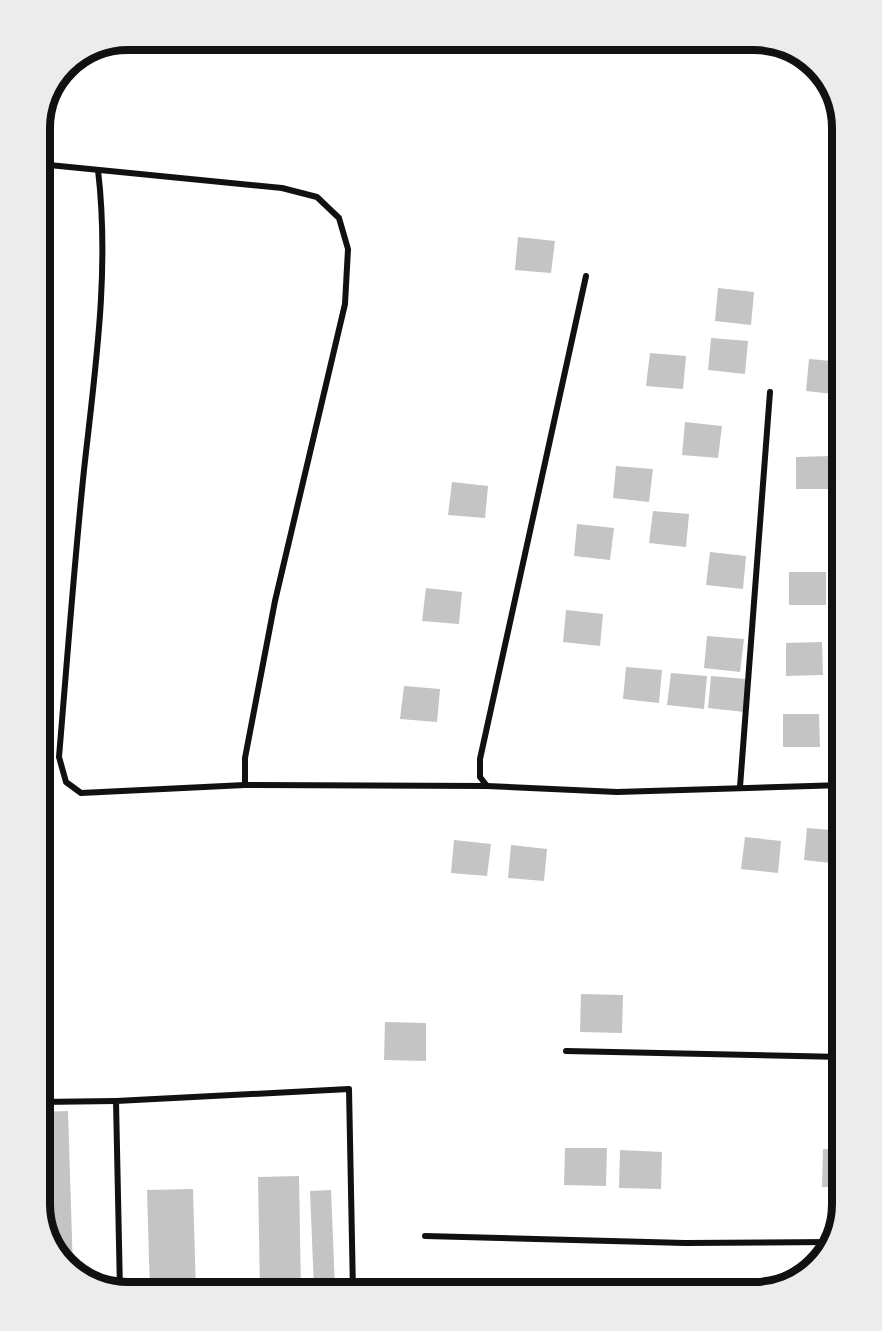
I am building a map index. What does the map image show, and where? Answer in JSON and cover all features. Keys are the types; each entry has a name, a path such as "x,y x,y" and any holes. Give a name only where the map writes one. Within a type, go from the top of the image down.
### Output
{"street":[{"path":"50,165 282,188 317,197 339,218 348,249 345,304 275,601 245,758 245,785"},
{"path":"98,170 103,212 102,310 84,474 59,757 66,782 81,793 245,785 487,786 617,792 832,786"},
{"path":"487,786 480,777 480,759 586,276"},
{"path":"740,787 770,392"},
{"path":"566,1051 832,1057"},
{"path":"50,1102 116,1101 349,1089 353,1281"},
{"path":"116,1101 120,1281"},
{"path":"425,1236 685,1243 822,1242"}],"building":[{"path":"518,237 555,241 551,273 515,270"},
{"path":"718,288 754,292 751,325 715,321"},
{"path":"711,338 748,341 745,374 708,370"},
{"path":"650,353 686,356 683,389 646,386"},
{"path":"809,359 832,361 832,394 806,391"},
{"path":"685,422 722,426 718,458 682,455"},
{"path":"832,456 832,489 796,489 796,457"},
{"path":"616,466 653,469 649,502 613,498"},
{"path":"452,482 488,486 485,518 448,515"},
{"path":"653,511 689,514 686,547 649,543"},
{"path":"577,524 614,528 610,560 574,556"},
{"path":"710,552 746,556 743,589 706,585"},
{"path":"789,572 826,572 826,605 789,605"},
{"path":"426,588 462,592 459,624 422,621"},
{"path":"566,610 603,614 600,646 563,642"},
{"path":"707,636 744,639 740,672 704,668"},
{"path":"822,642 823,675 786,676 786,643"},
{"path":"626,667 662,670 659,703 623,699"},
{"path":"671,673 707,676 704,709 667,705"},
{"path":"711,676 747,679 744,712 708,708"},
{"path":"404,686 440,689 437,722 400,719"},
{"path":"783,714 819,714 820,747 783,747"},
{"path":"807,828 832,830 832,863 804,860"},
{"path":"745,837 781,841 778,873 741,869"},
{"path":"454,840 491,844 487,876 451,873"},
{"path":"511,845 547,849 544,881 508,878"},
{"path":"581,994 623,995 622,1033 580,1032"},
{"path":"385,1022 426,1023 426,1061 384,1060"},
{"path":"68,1111 73,1259 55,1233 50,1213 50,1112"},
{"path":"565,1148 607,1148 606,1186 564,1185"},
{"path":"823,1149 832,1149 832,1187 822,1187"},
{"path":"620,1150 662,1152 661,1189 619,1188"},
{"path":"299,1176 301,1281 260,1281 258,1177"},
{"path":"193,1189 196,1281 150,1281 147,1190"},
{"path":"331,1190 335,1281 314,1281 310,1191"}]}
